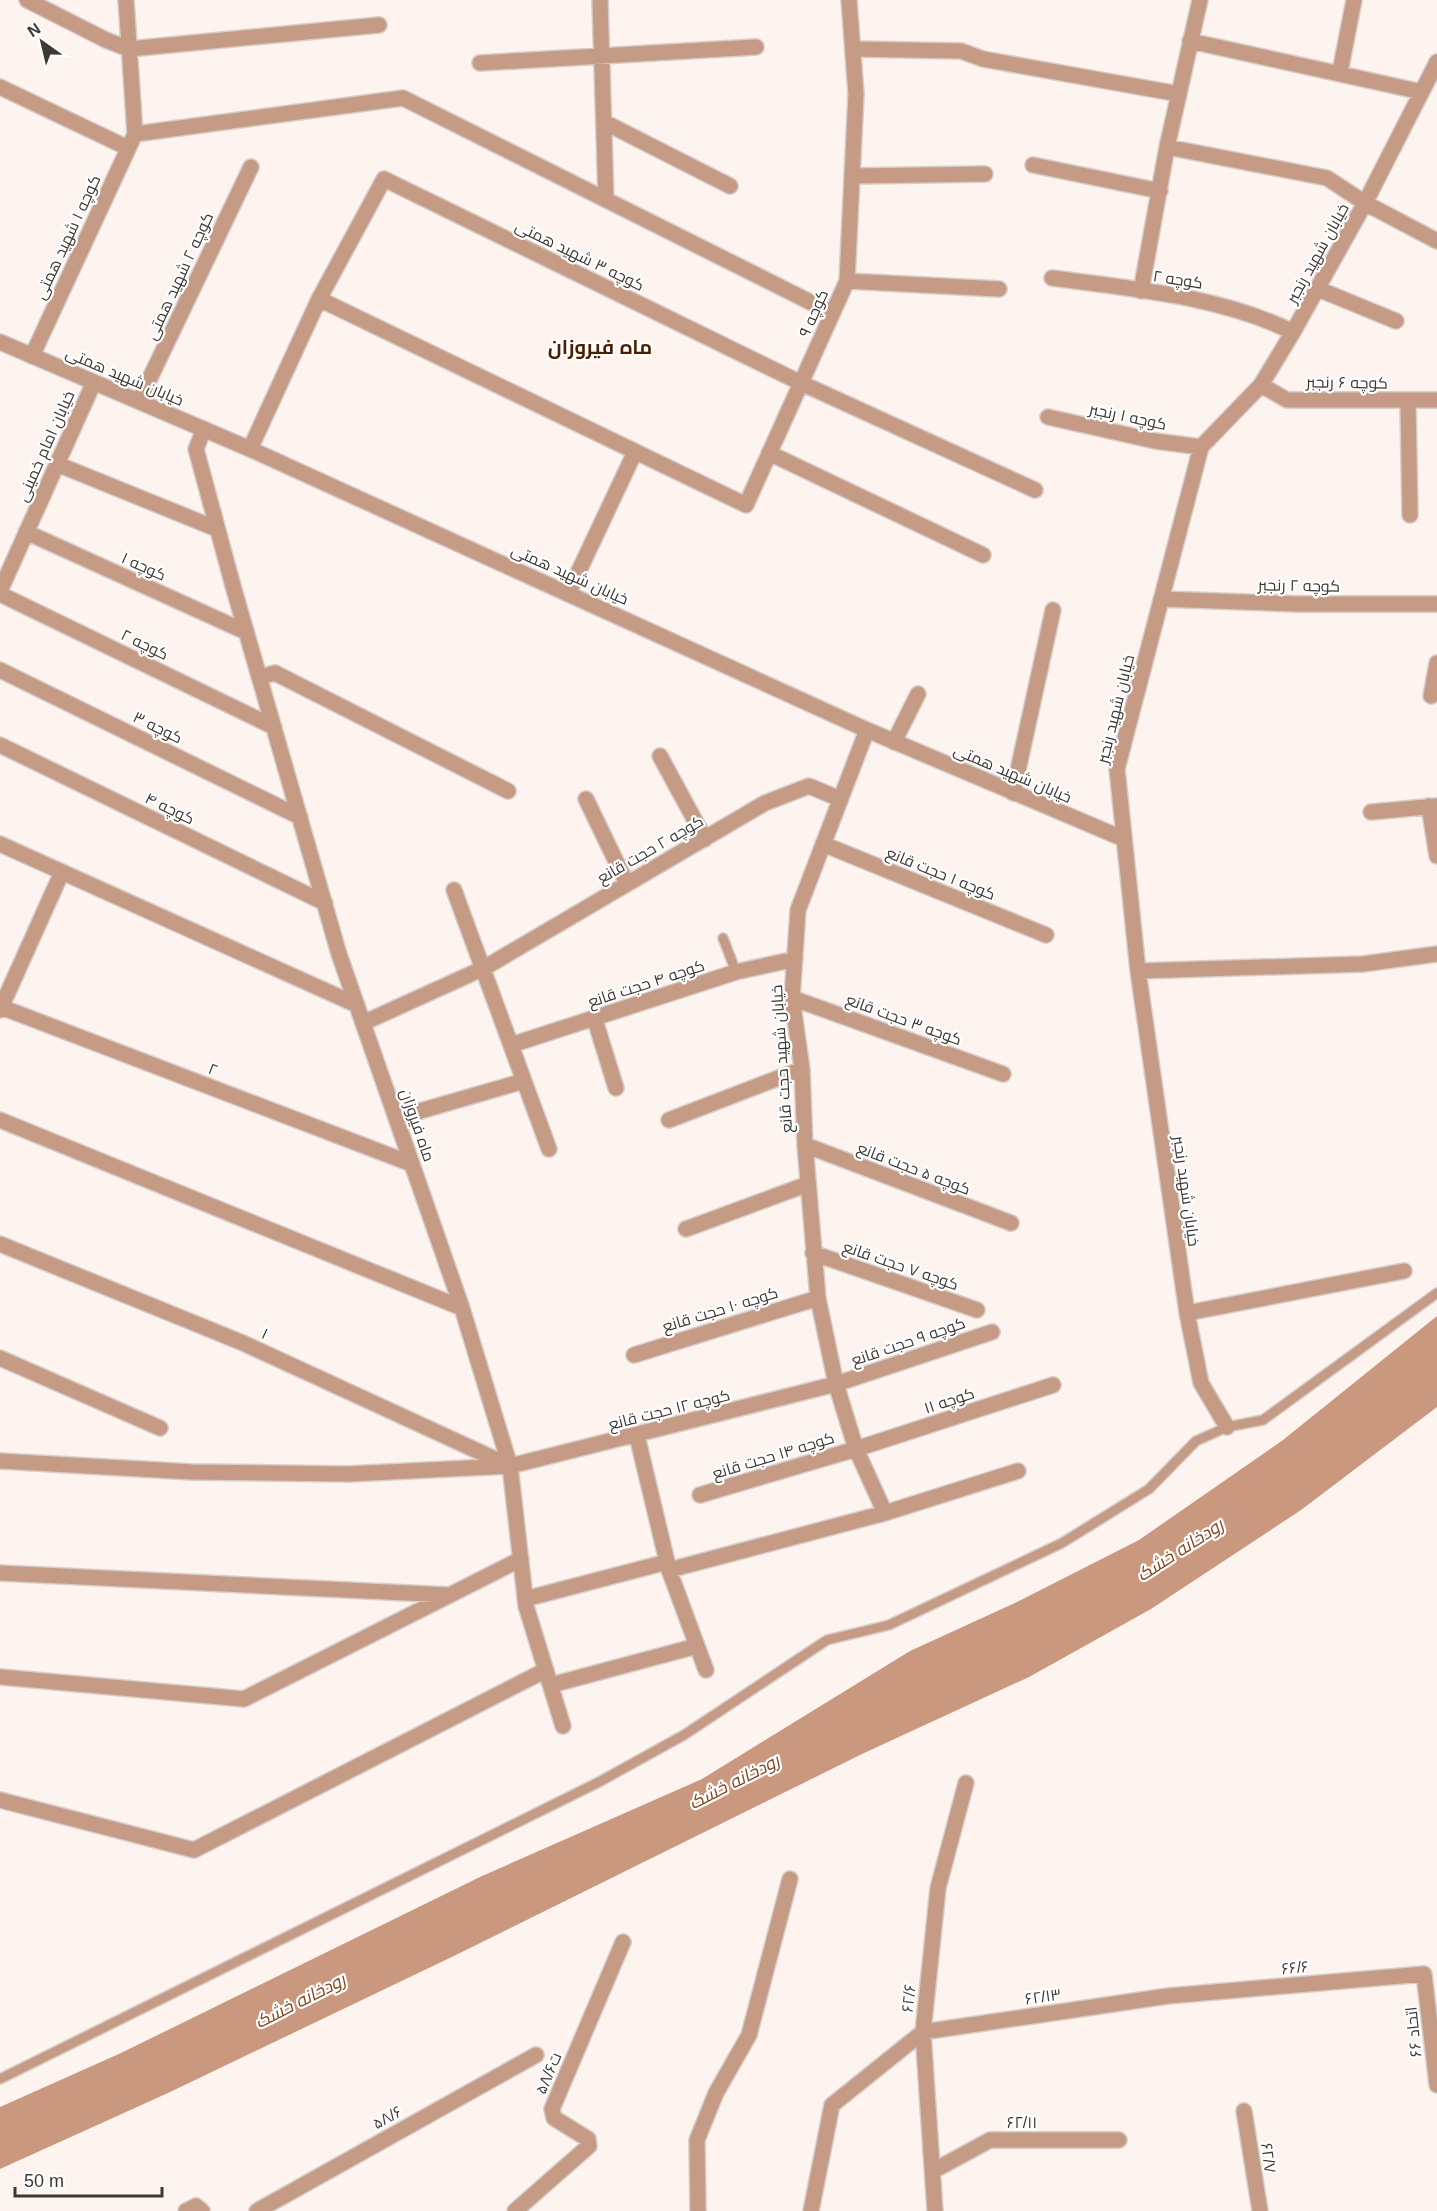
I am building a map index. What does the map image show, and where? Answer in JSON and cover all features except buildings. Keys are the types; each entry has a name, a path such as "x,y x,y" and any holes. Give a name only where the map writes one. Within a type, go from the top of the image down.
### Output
{"street":[{"path":"27,0 129,49 379,25"},
{"path":"126,0 135,134 403,98 832,313"},
{"path":"600,0 606,200"},
{"name":"کوچه ۹","path":"320,299 746,505 847,281 856,94 849,0"},
{"path":"1141,291 1167,147 1200,0"},
{"path":"1340,72 1354,0"},
{"path":"1190,41 1340,72 1422,92"},
{"path":"480,63 756,47"},
{"path":"853,49 961,51 983,59 1179,93"},
{"name":"خیابان شهید رنجبر","path":"1227,1427 1201,1383 1187,1313 1138,971 1117,769 1201,447 1261,385 1365,203 1435,69"},
{"path":"0,87 128,148"},
{"path":"604,122 730,186"},
{"name":"کوچه ۱ شهید همتی","path":"32,356 135,134"},
{"path":"1167,147 1327,178 1365,203 1437,241"},
{"path":"1033,165 1160,191"},
{"name":"کوچه ۲ شهید همتی","path":"139,401 251,167"},
{"path":"852,176 985,174"},
{"name":"کوچه ۳ شهید همتی","path":"250,449 320,299 384,179 801,383 1035,490"},
{"name":"کوچه ۲","path":"1053,278 1210,303 1266,319 1293,332"},
{"path":"847,281 999,289"},
{"path":"1318,288 1396,321"},
{"name":"خیابان شهید همتی","path":"0,342 250,449 569,592 894,742 1124,839"},
{"name":"خیابان امام خمینی","path":"0,592 94,382"},
{"name":"کوچه ۶ رنجبر","path":"1261,385 1287,400 1437,400"},
{"path":"1408,401 1410,515"},
{"name":"کوچه ۱ رنجبر","path":"1048,417 1155,441 1201,447"},
{"name":"ماه فیروزان","path":"204,429 196,449 339,954 462,1308 510,1466 525,1599 563,1726"},
{"path":"569,592 635,452"},
{"path":"769,453 983,555"},
{"path":"57,464 217,529"},
{"name":"کوچه ۱","path":"26,532 246,632"},
{"name":"کوچه ۲","path":"0,592 273,727"},
{"name":"کوچه ۲ رنجبر","path":"1161,599 1298,604 1437,604"},
{"path":"1013,793 1053,610"},
{"path":"1431,696 1437,663"},
{"name":"کوچه ۳","path":"0,670 300,817"},
{"path":"259,677 276,673 508,791"},
{"path":"894,742 918,694"},
{"name":"خیابان شهید حجت قانع","path":"867,730 798,910 792,998 802,1069 805,1145 818,1298 836,1384 856,1449 885,1513"},
{"name":"کوچه ۴","path":"0,746 325,903"},
{"path":"660,756 705,838"},
{"name":"کوچه ۲ حجت قانع","path":"363,1023 484,968 765,803 809,786 840,799"},
{"path":"586,799 627,884"},
{"path":"1371,812 1433,806 1437,856"},
{"path":"0,844 357,1005"},
{"name":"کوچه ۱ حجت قانع","path":"823,844 1046,935"},
{"path":"1,1009 62,872"},
{"path":"454,890 549,1149"},
{"path":"1138,971 1363,964 1437,954"},
{"name":"کوچه ۴ حجت قانع","path":"511,1045 595,1020 736,972 795,959"},
{"name":"کوچه ۳ حجت قانع","path":"792,998 1003,1074"},
{"name":"۲","path":"1,1009 412,1164"},
{"path":"595,1020 616,1088"},
{"path":"669,1120 802,1069"},
{"path":"396,1118 524,1081"},
{"path":"0,1120 462,1308"},
{"name":"کوچه ۵ حجت قانع","path":"805,1145 1011,1223"},
{"path":"686,1229 808,1184"},
{"name":"۱","path":"0,1244 243,1343 510,1466"},
{"name":"کوچه ۷ حجت قانع","path":"813,1253 976,1310"},
{"path":"1187,1313 1404,1271"},
{"name":"کوچه ۱۰ حجت قانع","path":"634,1355 818,1298"},
{"name":"کوچه ۹ حجت قانع","path":"836,1384 992,1332"},
{"path":"0,1358 159,1428"},
{"name":"کوچه ۱۲ حجت قانع","path":"0,1461 193,1472 313,1473 510,1466 637,1437 836,1384"},
{"name":"کوچه ۱۱","path":"856,1449 1053,1385"},
{"path":"637,1437 668,1566 706,1670"},
{"name":"کوچه ۱۴ حجت قانع","path":"700,1495 856,1449"},
{"path":"525,1599 885,1513 1018,1471"},
{"path":"0,1677 244,1699 521,1559"},
{"path":"0,1573 450,1595"},
{"path":"551,1685 697,1646"},
{"path":"0,1800 194,1850 546,1670"},
{"name":"۶۲/۶","path":"811,2211 832,2105 923,2032 938,1888 966,1784"},
{"path":"698,2211 697,2140 716,2093 749,2035 790,1879"},
{"name":"۵۸/۶ت","path":"515,2211 589,2146 588,2139 554,2118 552,2109 623,1942"},
{"name":"۶۶/۶","path":"1168,1996 1424,1974"},
{"name":"اتحاد ۶۶","path":"1424,1974 1437,2085"},
{"name":"۶۲/۱۳","path":"923,2032 1168,1996"},
{"path":"923,2032 935,2211"},
{"name":"۵۸/۶","path":"256,2211 536,2055"},
{"name":"۶۲/۷","path":"1244,2111 1260,2211"},
{"name":"۶۲/۱۱","path":"933,2171 990,2140 1119,2140"},
{"path":"186,2211 196,2206 202,2211"}],"lane":[{"path":"723,938 736,972"},
{"path":"0,2079 599,1782 684,1735 826,1640 890,1625 1062,1544 1149,1489 1196,1440 1227,1427 1263,1420 1437,1293"}],"water":[{"name":"رودخانه خشک","path":"1437,1316 1437,1407 1301,1510 1151,1609 1029,1677 862,1754 460,1953 168,2093 0,2169 0,2107 121,2053 482,1876 702,1779 910,1651 1017,1602 1139,1540 1283,1440"}],"district":[{"name":"ماه فیروزان","path":"600,347"}]}
